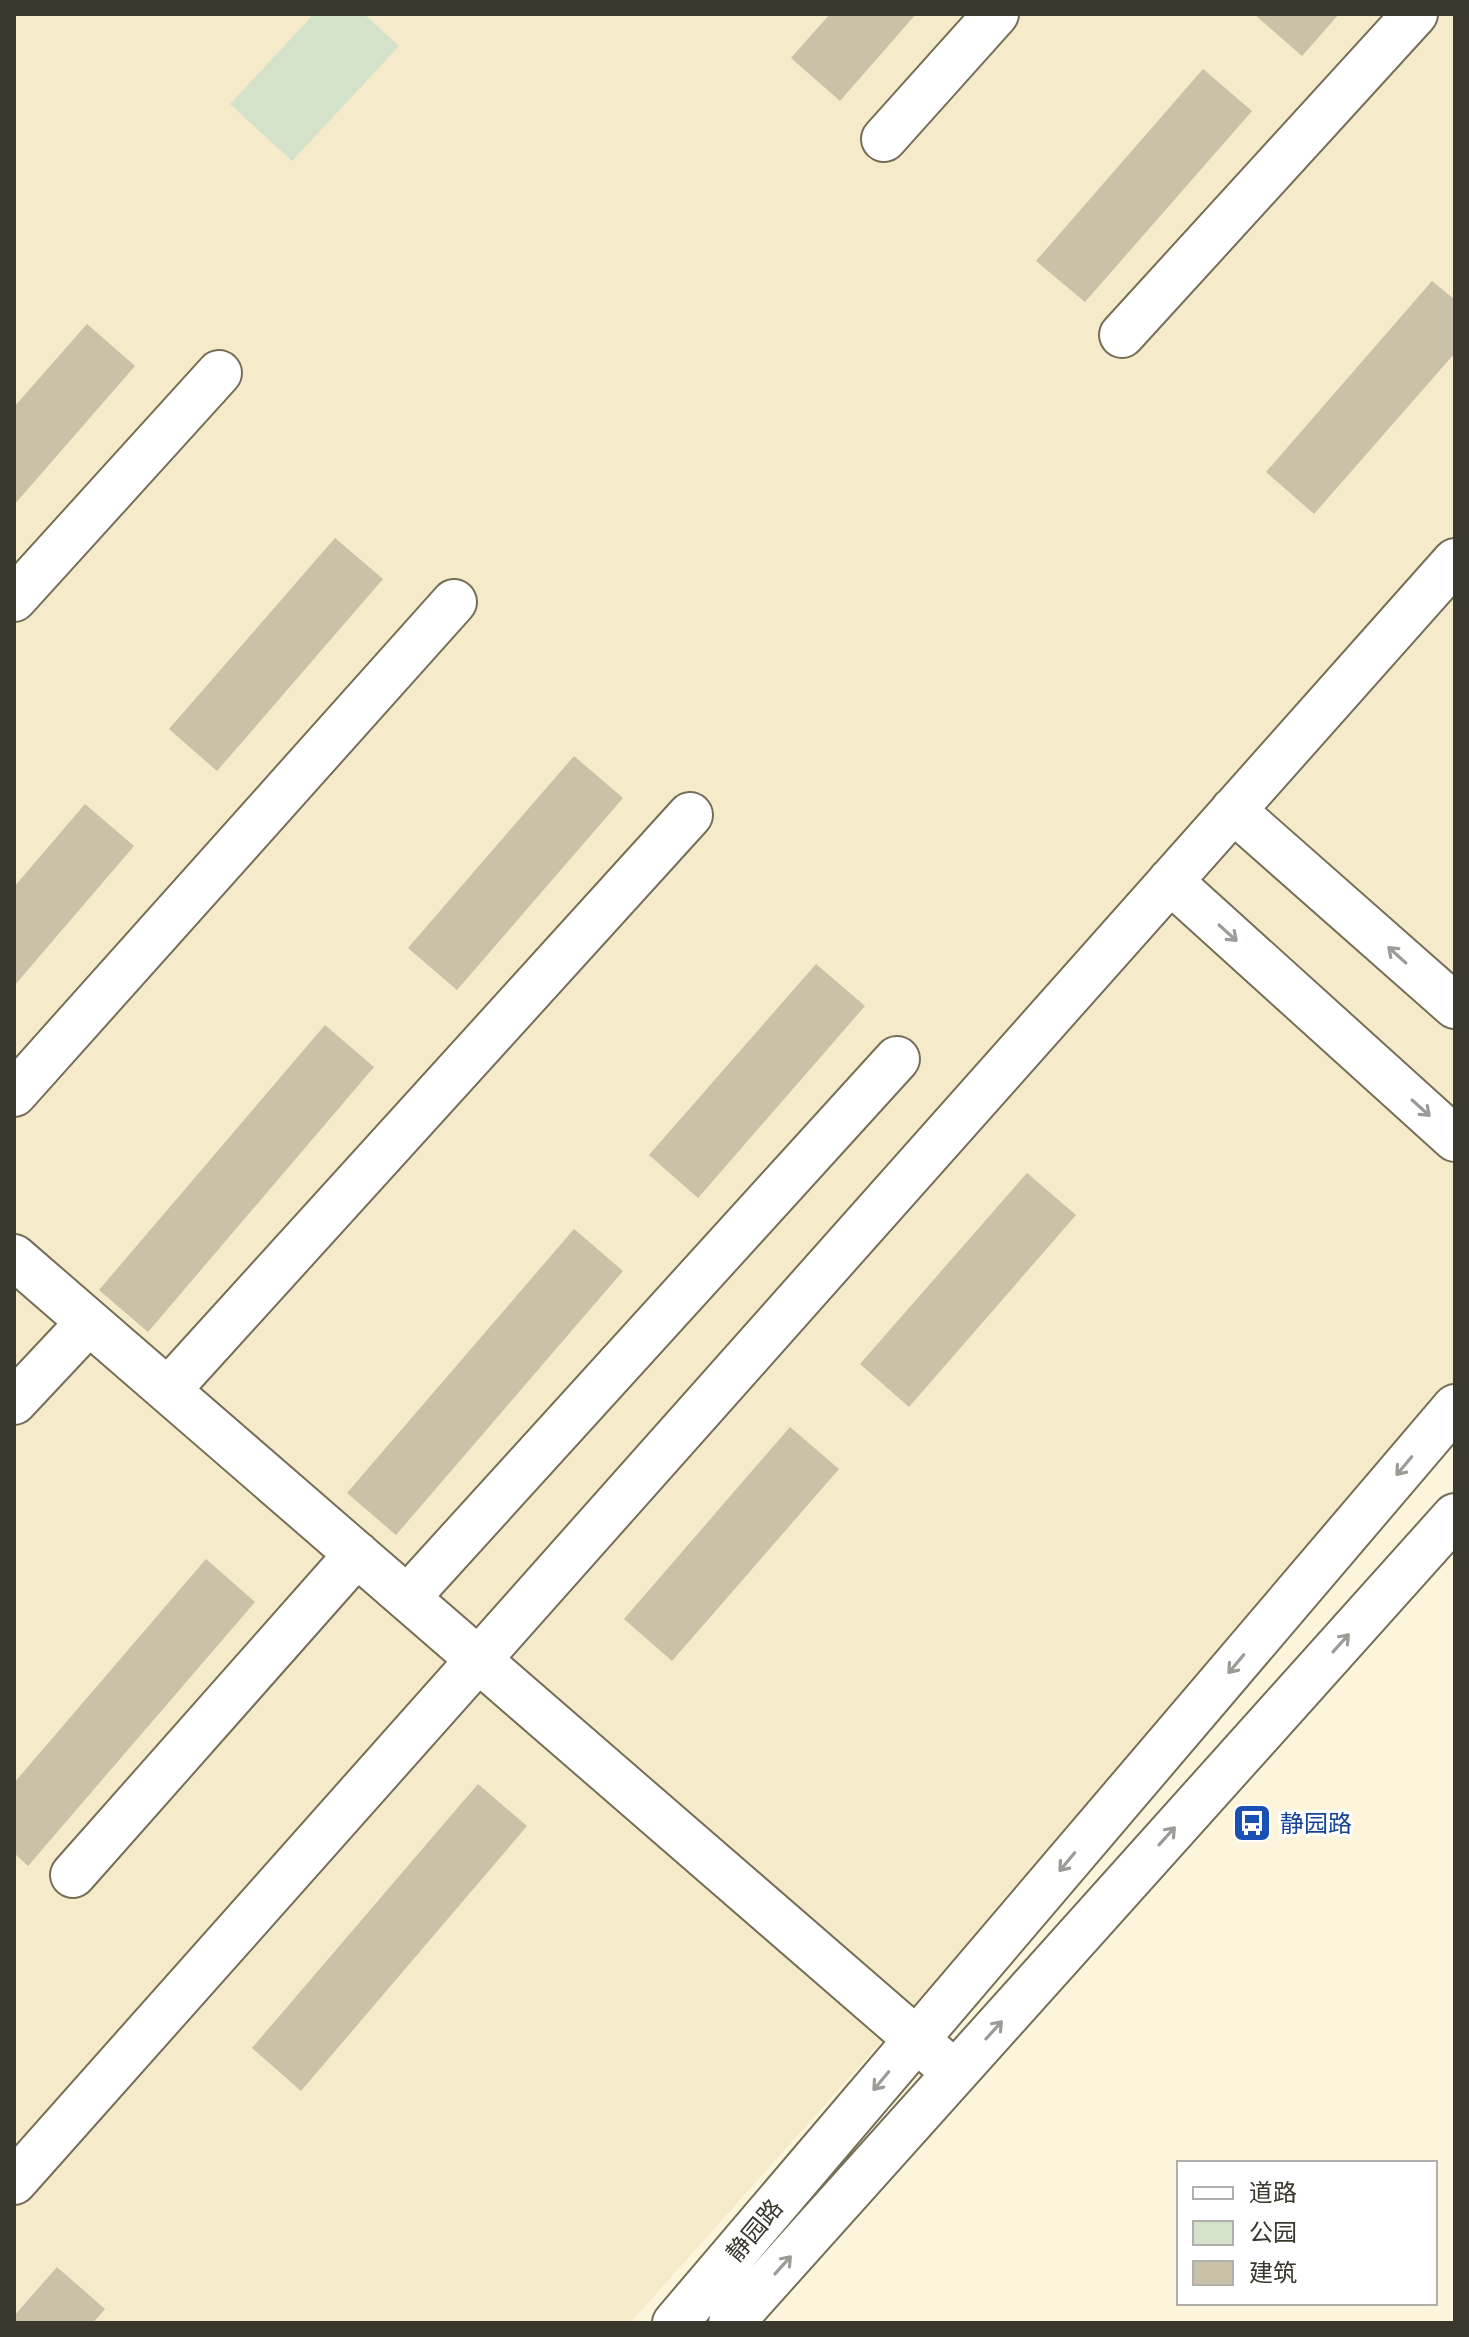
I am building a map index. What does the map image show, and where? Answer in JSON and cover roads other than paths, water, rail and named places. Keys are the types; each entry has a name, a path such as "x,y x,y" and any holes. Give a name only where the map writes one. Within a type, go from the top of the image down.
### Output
{"street":[{"path":"884,139 996,14"},
{"path":"1122,335 1415,14"},
{"path":"14,599 219,373"},
{"path":"14,2182 1455,561"},
{"path":"14,1094 454,602"},
{"path":"1233,810 1455,1006"},
{"path":"168,1390 690,815"},
{"path":"1170,881 1455,1139"},
{"path":"407,1598 897,1059"},
{"path":"14,1257 955,2073"},
{"path":"14,1402 89,1322"},
{"name":"静园路","path":"675,2323 1455,1407"},
{"name":"静园路","path":"731,2323 1455,1516"},
{"path":"73,1875 357,1554"}],"place":[{"name":"静园路","path":"1252,1823"}]}
